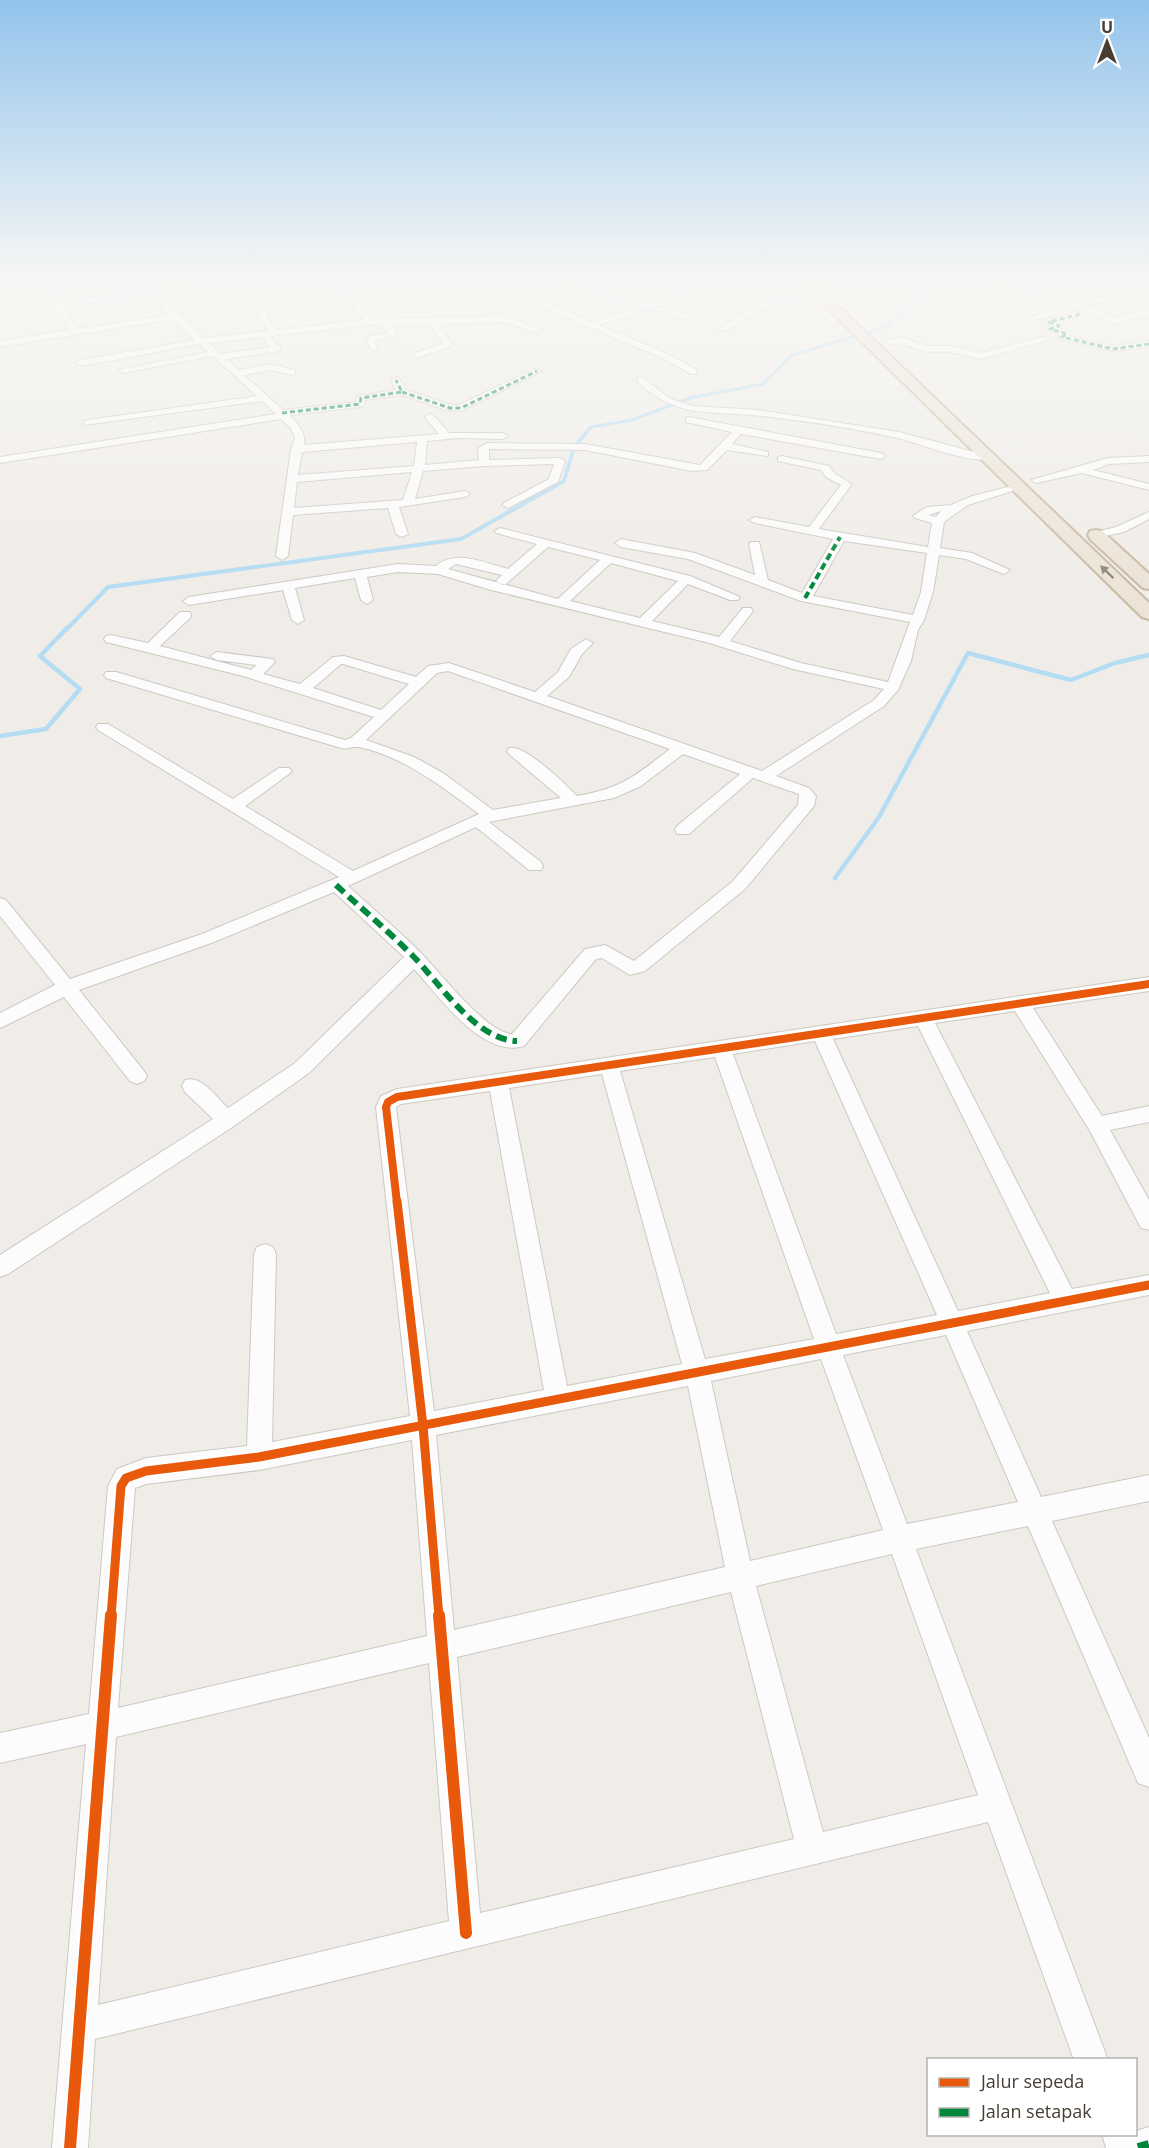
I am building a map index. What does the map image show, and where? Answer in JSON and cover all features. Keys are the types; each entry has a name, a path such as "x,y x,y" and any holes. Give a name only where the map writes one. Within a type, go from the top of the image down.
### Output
{"highway":[{"path":"908,381 1149,613"},
{"path":"1022,467 1049,492"},
{"path":"1092,531 1149,584"}],"street":[{"path":"246,381 284,414 296,427 300,437 291,478 289,512 282,556"},
{"path":"397,381 402,392"},
{"path":"0,460 284,414 360,404 361,398 402,392 450,408 461,408 516,381"},
{"path":"641,381 659,396 682,406 739,414 759,413 899,435 964,454 988,457"},
{"path":"88,423 264,398"},
{"path":"430,417 446,436"},
{"path":"689,420 738,432 881,456"},
{"path":"825,468 849,428"},
{"path":"484,463 483,448 485,447 568,446 703,468 707,458 738,432"},
{"path":"297,449 446,436 505,436 509,445"},
{"path":"408,502 419,468 422,439"},
{"path":"724,446 764,454"},
{"path":"957,464 964,454"},
{"path":"782,459 825,468 830,475 848,484 811,531"},
{"path":"1036,480 1082,470 1108,461 1149,459"},
{"path":"291,478 484,463 560,461 554,480 508,505"},
{"path":"1082,470 1149,488"},
{"path":"683,830 758,773 879,703 893,687 904,661 912,630 918,620 927,592 938,521 941,516 971,501 1020,487"},
{"path":"289,512 392,504 465,494"},
{"path":"392,504 402,534"},
{"path":"938,521 919,516 927,510 955,509"},
{"path":"1092,531 1120,530 1149,515"},
{"path":"755,520 840,537 968,556 1004,570"},
{"path":"500,531 686,579 734,597"},
{"path":"806,598 840,537"},
{"path":"495,587 545,543"},
{"path":"621,543 691,556 806,598 918,620"},
{"path":"755,544 762,582"},
{"path":"561,603 608,559"},
{"path":"439,570 453,560 510,573"},
{"path":"189,601 406,568 439,570 495,587 721,643 798,666 893,687"},
{"path":"360,574 367,600"},
{"path":"643,623 686,579"},
{"path":"288,585 298,620"},
{"path":"721,643 747,611"},
{"path":"151,648 185,615"},
{"path":"111,639 167,651 268,662 254,675"},
{"path":"537,698 564,674 576,652 586,643"},
{"path":"167,651 303,688 382,715"},
{"path":"303,688 338,660 417,682"},
{"path":"103,727 234,806 344,881 465,1015 502,1041 517,1041 591,953 605,951 630,968 639,966 739,885 808,800 804,791 758,773 680,749 449,667 433,669 356,741 341,745 111,675"},
{"path":"356,741 409,760 438,776 536,866"},
{"path":"0,1021 65,988 208,938 344,881 483,818 609,795 624,790 680,749"},
{"path":"514,751 555,783 573,801"},
{"path":"234,806 284,771"},
{"path":"0,904 137,1076"},
{"path":"0,1267 227,1120 302,1068 414,958"},
{"path":"466,1933 423,1426 388,1102 397,1097 1149,984"},
{"path":"1020,1003 1097,1125 1149,1221"},
{"path":"923,1018 1066,1301"},
{"path":"821,1034 952,1323 1149,1772"},
{"path":"722,1049 829,1348 1090,2058"},
{"path":"609,1066 698,1373 740,1576 812,1850"},
{"path":"498,1083 558,1400"},
{"path":"192,1086 227,1120"},
{"path":"1097,1125 1149,1114"},
{"path":"259,1457 265,1254"},
{"path":"70,2148 121,1486 126,1478 146,1471 259,1457 1149,1285"},
{"path":"0,1748 900,1539 1149,1488"},
{"path":"79,2026 998,1805"},
{"path":"1138,2148 1149,2145"}],"waterway":[{"path":"585,434 591,427 632,420 690,398 763,384 766,381"},
{"path":"66,630 108,587 461,539 564,481 574,447 586,433"},
{"path":"0,736 46,729 80,689 40,656 67,628"},
{"path":"835,878 879,817 968,653 1071,680 1115,663 1149,655"}],"marked path":[{"path":"282,413 360,404 361,398 402,392 397,381"},
{"path":"402,392 450,408 461,408 516,381"},
{"path":"805,598 840,537"},
{"path":"336,885 414,957 477,1024 505,1041 517,1041"},
{"path":"1138,2148 1149,2145"}],"cycle path":[{"path":"466,1933 423,1426 386,1107 388,1102 397,1097 1149,984"},
{"path":"70,2148 121,1486 126,1478 146,1471 259,1457 1149,1285"}]}
